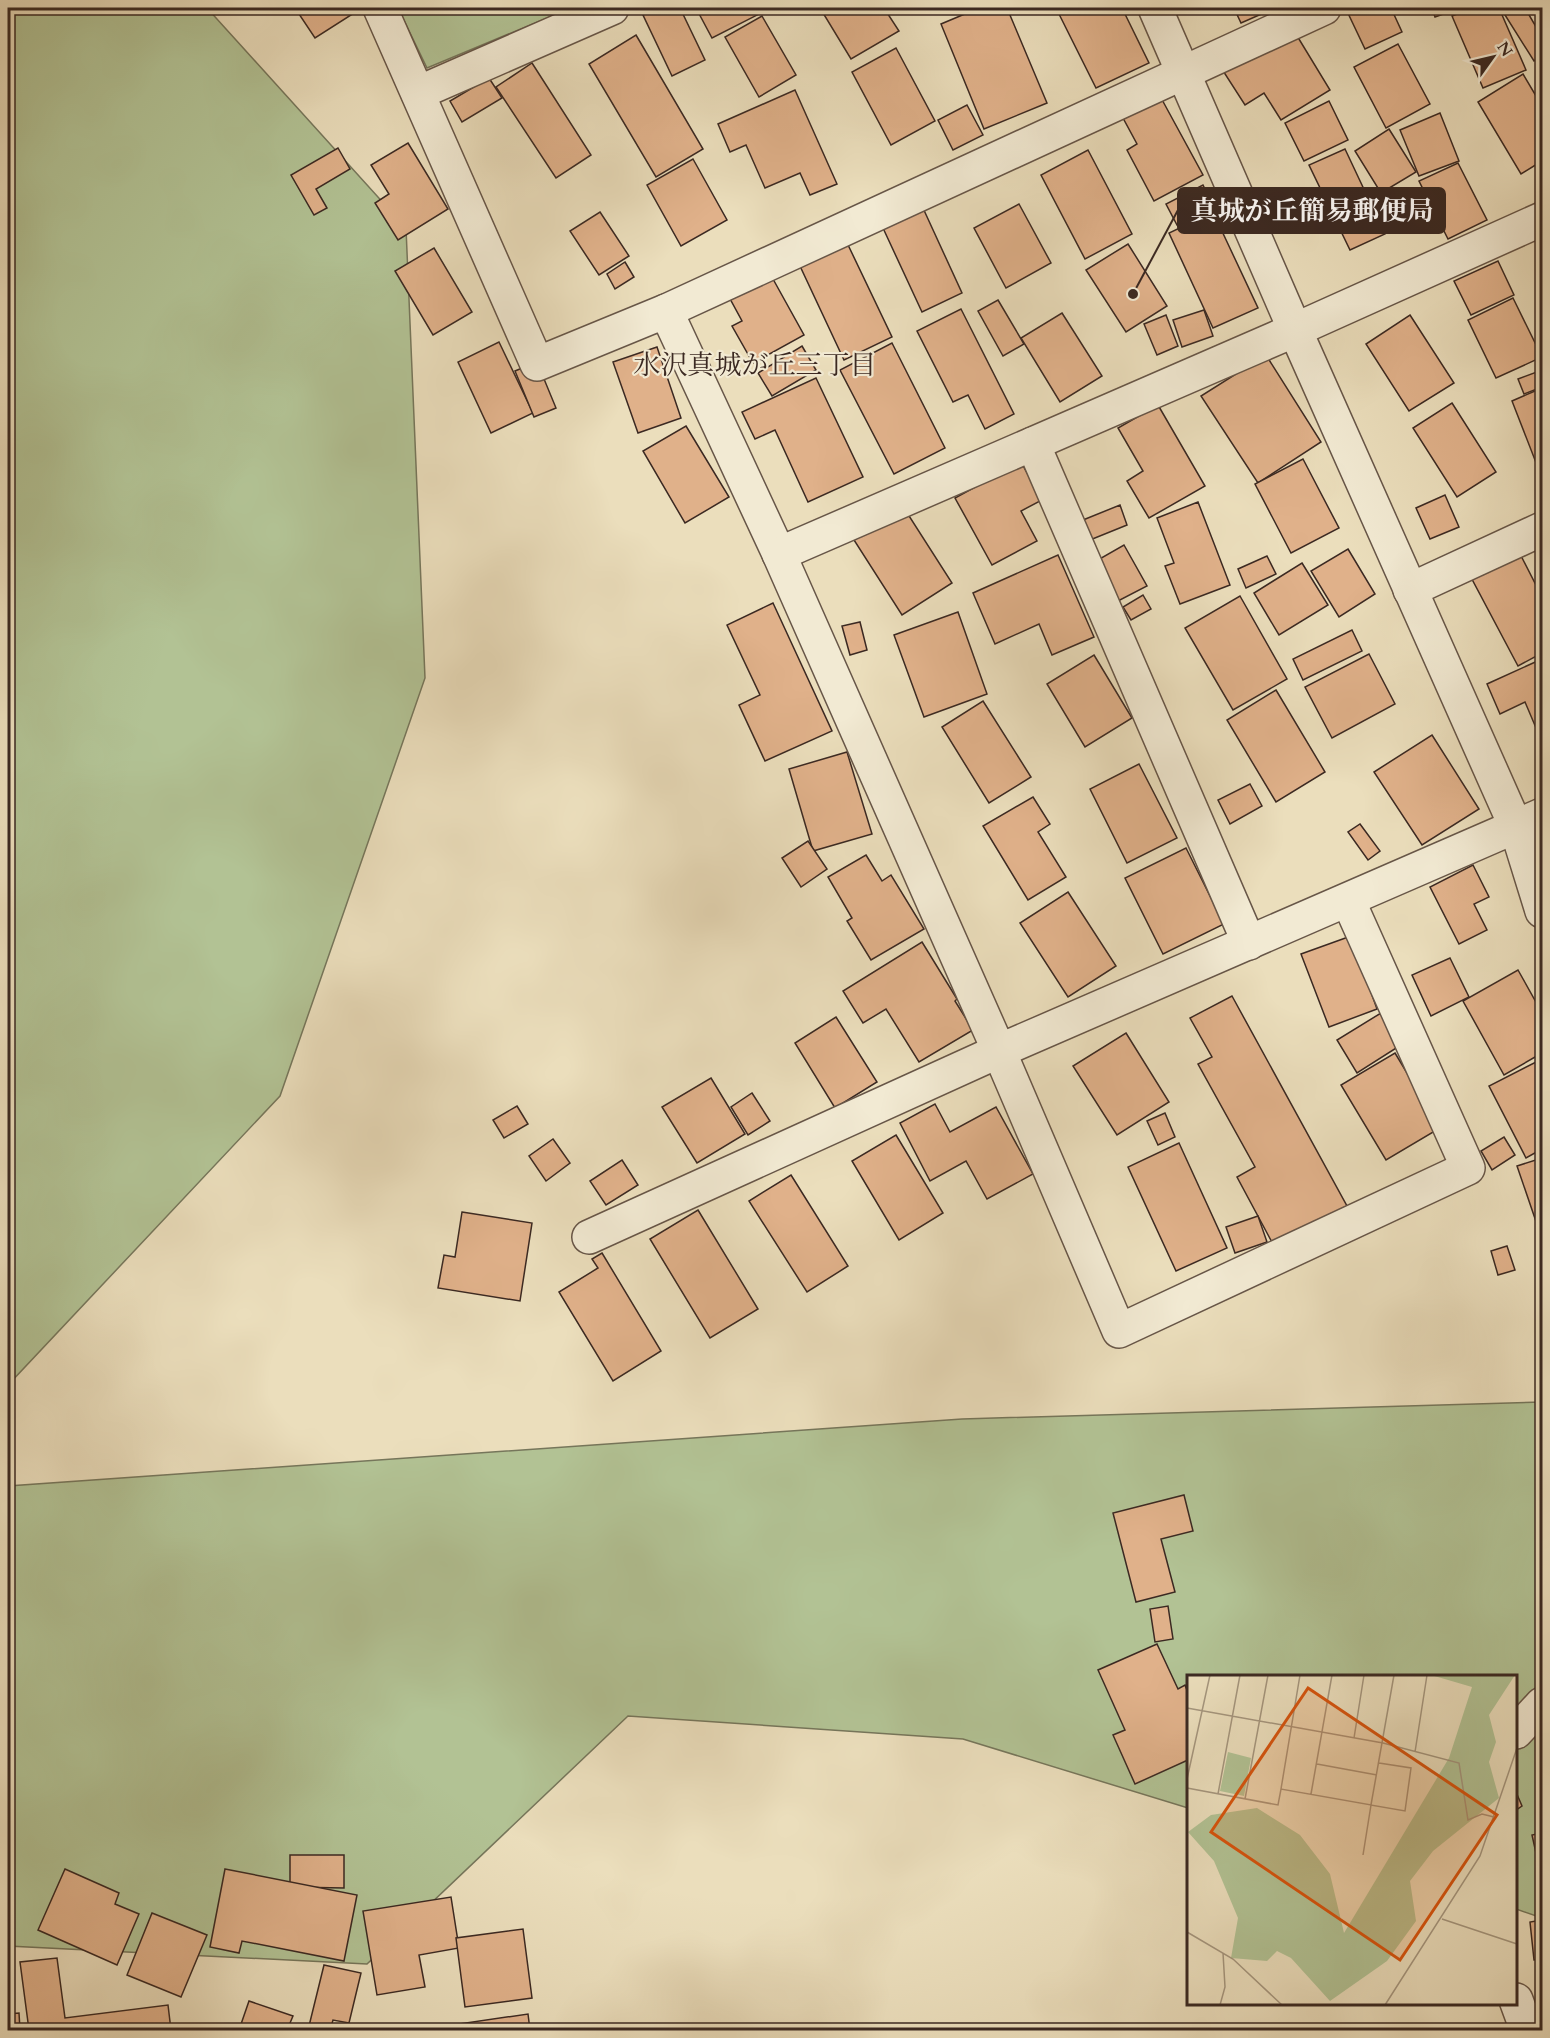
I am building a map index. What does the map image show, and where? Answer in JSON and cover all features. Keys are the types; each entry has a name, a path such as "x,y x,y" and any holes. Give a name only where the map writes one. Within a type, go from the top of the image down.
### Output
{"street":[{"path":"380,8 537,364 666,310 1324,8"},
{"path":"418,93 612,8"},
{"path":"1155,8 1410,590 1529,821 1542,911"},
{"path":"778,554 1295,330 1542,219"},
{"path":"666,310 778,554 999,1051 1119,1331 1468,1167 1348,900"},
{"path":"1033,444 1249,943"},
{"path":"1410,590 1542,529"},
{"path":"589,1237 999,1051 1529,821"},
{"path":"1517,1730 1542,1704"},
{"path":"1517,2005 1527,2031"}],"green space":[{"path":"8,8 207,8 406,228 425,678 280,1096 8,1385"},
{"path":"398,8 571,8 427,68"},
{"path":"1542,1402 1542,1918 1517,1909 1517,1675 1187,1675 1187,1808 963,1739 628,1716 367,1964 8,1946 8,1486 962,1419"}],"building":[{"path":"295,8 362,8 315,38"},
{"path":"658,8 680,8 705,60 672,76 643,15"},
{"path":"696,8 763,8 765,11 712,38"},
{"path":"820,8 884,8 899,31 851,59"},
{"path":"979,8 1007,8 1047,103 984,129 941,24"},
{"path":"1056,8 1122,8 1149,63 1096,88"},
{"path":"1234,8 1275,8 1241,23"},
{"path":"1391,8 1402,32 1365,49 1346,9"},
{"path":"1432,8 1460,8 1435,17"},
{"path":"1473,8 1499,8 1526,70 1483,88 1452,16"},
{"path":"1517,8 1525,8 1542,37 1542,56 1534,61 1505,15"},
{"path":"762,16 796,75 759,97 725,37"},
{"path":"1288,21 1330,90 1281,120 1264,93 1245,105 1218,63"},
{"path":"636,35 703,149 656,177 589,64"},
{"path":"1398,44 1430,104 1386,128 1354,67"},
{"path":"896,48 935,121 891,145 852,72"},
{"path":"532,63 591,155 556,178 496,87"},
{"path":"1523,74 1542,106 1542,161 1521,174 1478,102"},
{"path":"489,78 502,98 462,122 450,101"},
{"path":"1154,85 1203,175 1154,201 1127,150 1137,144 1116,105"},
{"path":"795,90 837,184 810,195 800,173 765,188 746,145 730,152 718,124"},
{"path":"1329,101 1348,140 1304,161 1285,123"},
{"path":"967,105 983,135 953,150 938,120"},
{"path":"1440,113 1459,161 1419,176 1400,130"},
{"path":"1389,129 1416,172 1381,193 1355,151"},
{"path":"408,143 448,209 398,240 375,203 389,194 371,165"},
{"path":"338,148 350,169 316,189 327,208 314,215 291,175"},
{"path":"1345,149 1385,234 1350,250 1309,165"},
{"path":"1088,150 1132,234 1085,259 1041,175"},
{"path":"693,159 727,220 681,246 647,185"},
{"path":"1458,163 1487,220 1448,239 1419,181"},
{"path":"1203,185 1214,207 1177,225 1166,204"},
{"path":"917,195 962,293 922,312 876,213"},
{"path":"1019,204 1051,263 1006,288 974,228"},
{"path":"600,212 629,256 599,275 570,231"},
{"path":"1213,212 1258,308 1213,328 1169,233"},
{"path":"839,226 892,337 844,360 792,249"},
{"path":"1128,244 1167,306 1126,332 1086,270"},
{"path":"434,248 472,312 433,335 395,271"},
{"path":"763,261 804,335 753,363 732,326 742,321 722,284"},
{"path":"1498,261 1514,295 1471,315 1454,281"},
{"path":"625,262 634,277 615,289 607,274"},
{"path":"1513,298 1542,357 1496,378 1468,320"},
{"path":"998,300 1024,344 1003,356 978,311"},
{"path":"961,309 1014,414 985,429 968,395 953,402 917,331"},
{"path":"1204,310 1213,336 1182,347 1173,320"},
{"path":"1062,313 1102,376 1060,402 1021,338"},
{"path":"1166,315 1178,346 1157,355 1144,324"},
{"path":"1410,315 1454,383 1409,411 1366,344"},
{"path":"499,342 533,413 491,433 458,362"},
{"path":"892,343 945,448 894,474 840,370"},
{"path":"802,346 816,370 772,396 758,373"},
{"path":"657,347 681,418 638,433 613,362"},
{"path":"1266,355 1321,442 1258,483 1201,396"},
{"path":"537,362 556,408 534,417 515,371"},
{"path":"1542,370 1542,387 1524,394 1518,379"},
{"path":"816,378 863,477 808,502 775,430 755,439 742,412"},
{"path":"1542,388 1542,478 1512,401"},
{"path":"1452,403 1496,472 1457,497 1413,428"},
{"path":"1158,405 1205,486 1149,518 1127,481 1143,471 1118,428"},
{"path":"686,426 729,497 685,523 643,451"},
{"path":"1303,459 1339,528 1291,553 1255,484"},
{"path":"1021,462 1042,500 1021,511 1037,541 992,565 955,498"},
{"path":"1445,495 1459,527 1430,539 1416,508"},
{"path":"1198,502 1230,585 1180,604 1165,566 1174,563 1157,518"},
{"path":"1120,505 1127,525 1090,540 1083,520"},
{"path":"904,508 952,583 902,615 854,540"},
{"path":"1513,540 1542,597 1542,653 1518,666 1465,566"},
{"path":"1124,545 1147,586 1118,601 1096,561"},
{"path":"1348,549 1375,594 1339,617 1311,571"},
{"path":"1058,555 1094,637 1052,655 1039,624 995,644 973,593"},
{"path":"1267,556 1276,574 1246,588 1238,569"},
{"path":"1302,563 1328,605 1279,635 1254,593"},
{"path":"1143,595 1151,609 1131,620 1123,607"},
{"path":"1240,596 1287,679 1233,710 1185,628"},
{"path":"773,603 832,731 765,761 739,705 760,695 727,625"},
{"path":"958,612 987,694 924,717 894,635"},
{"path":"860,622 867,650 850,655 842,626"},
{"path":"1352,630 1362,651 1303,680 1293,659"},
{"path":"1369,654 1395,704 1332,738 1305,687"},
{"path":"1094,655 1132,718 1085,747 1047,684"},
{"path":"1542,659 1542,742 1525,702 1500,714 1487,684"},
{"path":"1276,690 1325,772 1276,802 1227,720"},
{"path":"983,701 1031,777 989,803 942,727"},
{"path":"1432,735 1479,809 1422,845 1374,772"},
{"path":"847,752 872,834 813,851 789,769"},
{"path":"1139,764 1177,838 1127,863 1090,789"},
{"path":"1250,784 1262,806 1230,824 1218,800"},
{"path":"1033,797 1050,824 1038,832 1066,877 1028,900 983,826"},
{"path":"1360,824 1380,851 1368,860 1348,832"},
{"path":"808,841 827,869 801,887 782,858"},
{"path":"1186,848 1224,924 1163,954 1125,878"},
{"path":"866,855 882,881 891,875 924,929 871,960 847,921 852,918 828,877"},
{"path":"1473,865 1489,897 1474,904 1487,930 1459,944 1430,887"},
{"path":"1068,892 1116,966 1068,997 1020,923"},
{"path":"1351,936 1377,1009 1329,1027 1301,954"},
{"path":"922,942 973,1030 919,1062 886,1009 863,1023 843,991"},
{"path":"1450,958 1469,997 1431,1016 1412,975"},
{"path":"1518,970 1542,1013 1542,1053 1504,1075 1463,1001"},
{"path":"1232,996 1347,1206 1274,1246 1237,1177 1255,1167 1198,1064 1212,1057 1190,1018"},
{"path":"1381,1013 1401,1045 1357,1073 1337,1040"},
{"path":"836,1017 877,1082 835,1108 795,1043"},
{"path":"1126,1033 1169,1102 1117,1135 1073,1066"},
{"path":"1395,1053 1440,1128 1386,1160 1341,1085"},
{"path":"1540,1060 1542,1064 1542,1149 1526,1158 1489,1086"},
{"path":"711,1078 745,1134 697,1163 662,1107"},
{"path":"752,1093 770,1121 748,1135 731,1107"},
{"path":"935,1104 950,1132 996,1107 1033,1174 987,1199 966,1161 930,1181 900,1123"},
{"path":"517,1106 528,1124 504,1138 493,1120"},
{"path":"1165,1113 1175,1137 1158,1145 1147,1121"},
{"path":"896,1135 943,1213 899,1240 852,1161"},
{"path":"1504,1137 1515,1155 1492,1170 1481,1151"},
{"path":"553,1139 570,1163 546,1181 529,1156"},
{"path":"1179,1143 1227,1248 1176,1271 1128,1167"},
{"path":"1542,1158 1542,1239 1517,1166"},
{"path":"622,1160 638,1185 606,1205 590,1181"},
{"path":"791,1175 848,1266 807,1292 749,1201"},
{"path":"698,1210 758,1309 710,1338 650,1239"},
{"path":"462,1212 532,1223 520,1301 438,1288 444,1255 455,1257"},
{"path":"1258,1216 1267,1242 1235,1253 1226,1227"},
{"path":"1507,1246 1515,1270 1498,1275 1491,1251"},
{"path":"602,1253 661,1351 613,1381 559,1292 598,1268 592,1259"},
{"path":"1184,1495 1193,1531 1161,1539 1175,1592 1136,1602 1113,1513"},
{"path":"1168,1606 1173,1639 1155,1642 1150,1609"},
{"path":"1157,1644 1178,1689 1185,1685 1187,1690 1187,1760 1135,1784 1113,1735 1125,1730 1098,1670"},
{"path":"1517,1794 1522,1806 1517,1809"},
{"path":"1542,1833 1542,1880 1532,1835"},
{"path":"290,1855 344,1855 344,1888 290,1887"},
{"path":"65,1869 119,1893 115,1904 139,1914 117,1965 38,1930"},
{"path":"225,1869 357,1895 344,1961 242,1941 239,1953 210,1947"},
{"path":"451,1897 459,1948 419,1955 425,1987 377,1995 363,1911"},
{"path":"152,1913 207,1935 181,1997 127,1975"},
{"path":"1542,1920 1542,1959 1534,1960 1530,1922"},
{"path":"523,1929 532,1998 465,2007 456,1938"},
{"path":"57,1958 65,2018 168,2005 171,2030 29,2030 20,1962"},
{"path":"324,1965 361,1973 349,2023 333,2020 330,2030 308,2030"},
{"path":"249,2001 293,2016 287,2030 239,2030"},
{"path":"19,2013 20,2030 8,2030 8,2014"},
{"path":"528,2014 530,2030 446,2030 445,2026"}],"place":[{"name":"真城が丘簡易郵便局","path":"1133,294"}],"district":[{"name":"水沢真城が丘三丁目","path":"755,365"}]}
